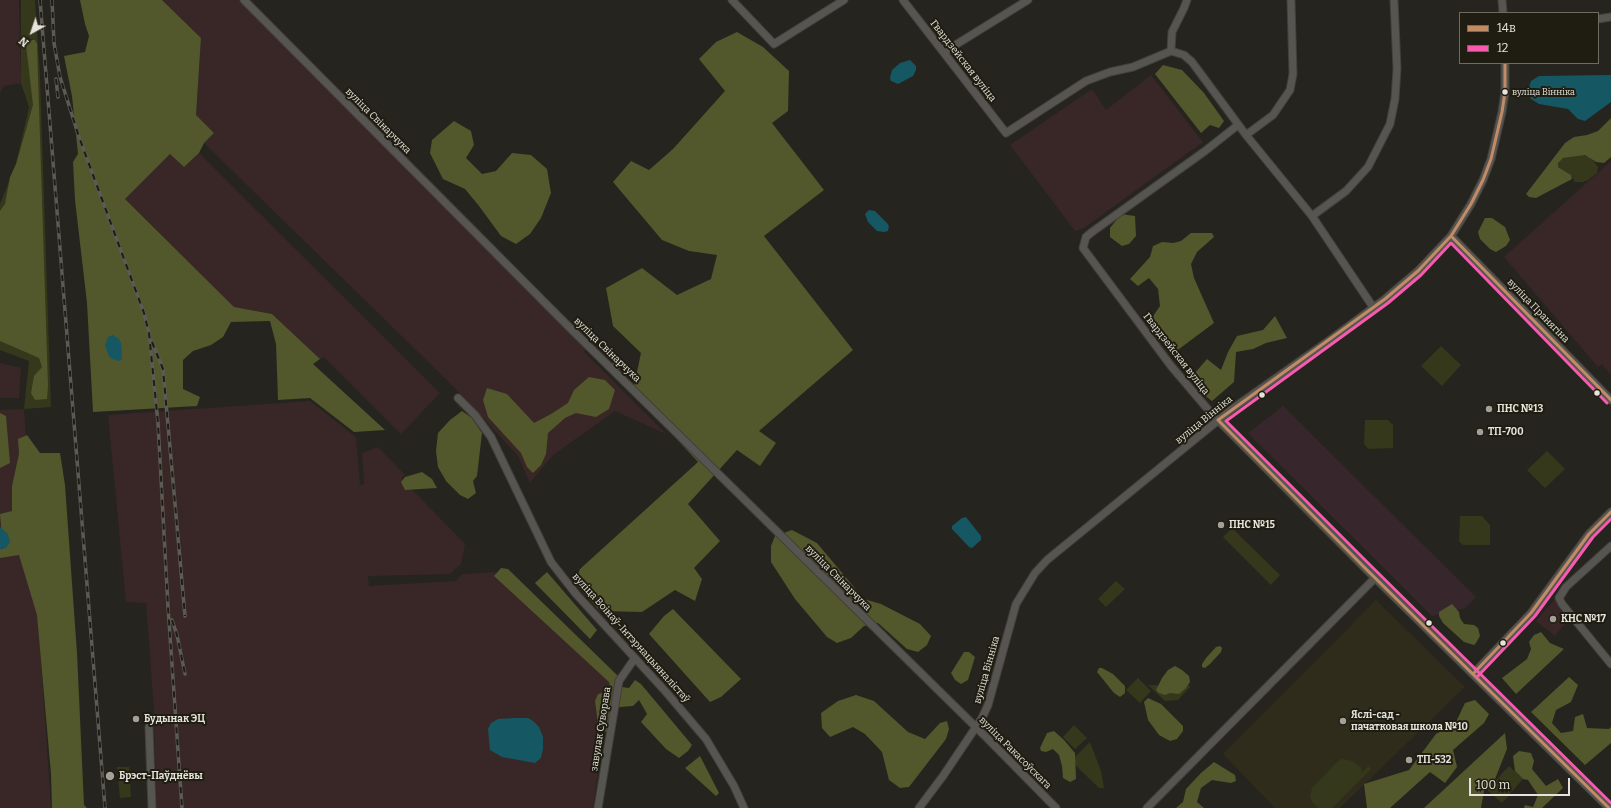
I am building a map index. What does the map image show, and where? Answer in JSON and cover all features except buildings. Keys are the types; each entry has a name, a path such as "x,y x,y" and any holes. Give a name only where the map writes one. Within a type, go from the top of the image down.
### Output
{"street":[{"name":"вуліца Свінарчука","path":"244,0 959,712"},
{"path":"732,0 774,44 844,0"},
{"name":"Гвардзейская вуліца","path":"903,0 1006,133 1086,81 1110,72 1133,67 1171,51"},
{"path":"944,52 1028,0"},
{"path":"1187,0 1172,32 1171,51 1184,55 1192,62 1238,125 1312,216 1373,307"},
{"path":"1246,135 1273,114 1290,90 1293,74 1291,0"},
{"path":"1312,216 1346,191 1368,167 1390,124 1395,99 1397,69 1394,0"},
{"path":"1502,0 1503,12"},
{"path":"1599,20 1611,17"},
{"name":"вуліца Вінніка","path":"919,808 976,728 988,705 1016,604 1035,573 1059,548 1218,420 1373,307 1418,271 1451,236 1471,204 1483,180 1491,159 1505,92 1505,64"},
{"name":"Гвардзейская вуліца","path":"1238,125 1205,151 1092,232 1086,237 1083,248 1171,366 1218,420 1375,578 1609,808"},
{"name":"вуліца Пранягіна","path":"1451,236 1611,400"},
{"path":"613,369 619,363"},
{"name":"вуліца Воінаў-Інтэрнацыяналістаў","path":"458,398 475,415 491,437 551,562 576,594 666,692 706,739 734,786 744,808"},
{"path":"1473,674 1531,613 1589,534 1611,512"},
{"path":"1611,546 1566,587 1560,598 1562,604 1611,664"},
{"path":"1147,808 1375,578"},
{"name":"завулак Суворава","path":"598,808 619,680 635,658"},
{"name":"вуліца Ракасоўскага","path":"959,712 1056,808"},
{"path":"149,727 152,808"}],"shaded area":[{"path":"0,0 19,0 21,83 4,86 0,93"},
{"path":"162,0 244,0 588,346 584,352 666,434 615,411 553,455 530,483 518,456 461,394 204,143 214,133 196,115 201,38"},
{"path":"1151,75 1203,142 1084,228 1075,231 1010,145 1092,89 1106,110"},
{"path":"199,153 440,393 401,434 324,357 320,359 272,314 234,307 125,199 170,154 184,167"},
{"path":"1611,161 1611,375 1602,364 1598,367 1504,257"},
{"path":"0,363 21,368 19,398 0,398"},
{"path":"310,401 356,437 360,485 364,484 362,453 378,447 405,475 401,478 465,544 461,564 450,574 368,576 369,586 456,581 462,574 495,572 611,683 593,808 156,808 154,710 146,603 126,602 108,415"},
{"path":"1283,406 1476,597 1465,608 1432,616 1248,433"},
{"path":"24,409 51,808 0,808 0,410"},
{"name":"Яслі-сад - пачатковая школа №10","path":"1376,600 1465,687 1340,808 1275,808 1223,754"},
{"path":"1554,600 1565,610 1561,615 1567,621 1555,636 1536,621"}],"green space":[{"path":"21,0 35,0 40,76 51,407 24,409 29,361 0,350 0,204 16,164 29,107 21,83"},
{"path":"80,0 162,0 201,38 196,115 214,133 204,143 199,153 184,167 170,154 125,199 234,307 272,314 320,359 313,364 385,430 354,432 310,398 278,400 276,344 270,321 231,322 223,337 211,345 193,351 183,360 183,389 200,397 197,406 93,412 87,303 75,200 73,162 78,154 72,96 64,56 85,52 89,36"},
{"path":"737,32 763,47 789,71 788,111 772,123 824,190 764,236 853,350 759,431 776,443 760,466 737,450 688,504 720,541 694,568 702,579 695,601 675,590 642,612 600,611 575,583 580,569 698,462 659,420 634,386 641,353 613,326 606,288 642,268 677,295 711,279 717,255 689,251 662,240 613,182 631,161 649,170 673,149 725,91 699,59 716,42"},
{"path":"29,40 35,40 37,44 48,386 47,399 35,400 31,393 34,376 42,367 39,358 0,341 0,211 5,204 10,177 16,164 33,105 26,45"},
{"path":"1163,65 1182,70 1204,93 1224,121 1219,128 1210,125 1201,133 1155,74"},
{"path":"1611,118 1611,157 1604,163 1596,162 1585,155 1563,158 1558,163 1558,167 1571,175 1572,179 1536,198 1529,197 1526,194 1565,143 1574,137 1587,135 1598,131"},
{"path":"454,121 471,131 474,145 466,158 482,174 496,171 512,153 531,155 547,169 551,193 541,218 530,234 516,244 501,236 465,189 443,179 430,153 432,140"},
{"path":"1580,154 1590,157 1598,167 1597,173 1588,180 1583,182 1575,182 1571,175 1558,167 1558,163 1563,158"},
{"path":"1121,214 1135,216 1136,236 1129,244 1122,246 1110,237 1110,228"},
{"path":"1485,218 1492,218 1505,227 1510,240 1506,246 1496,252 1490,249 1480,239 1478,232"},
{"path":"1191,233 1212,233 1214,237 1197,252 1191,264 1194,278 1214,323 1175,352 1168,351 1149,322 1160,306 1158,289 1149,278 1138,286 1130,279 1150,257 1153,246 1162,242 1173,243 1181,241"},
{"path":"1275,316 1287,338 1266,343 1253,349 1236,352 1234,382 1212,401 1199,391 1194,374 1207,359 1221,370 1228,352 1237,336 1263,330"},
{"path":"1441,346 1461,365 1442,386 1421,366"},
{"path":"589,377 605,380 615,390 609,409 596,417 576,413 565,418 548,433 546,454 541,465 533,473 527,467 521,453 488,417 483,400 487,388 507,394 534,423 568,403 574,390"},
{"path":"462,411 472,418 482,433 477,476 473,481 476,493 468,499 460,495 446,481 438,467 436,451 438,433 450,420"},
{"path":"0,413 6,416 10,463 0,468"},
{"path":"1365,420 1388,420 1393,425 1393,448 1368,449 1364,444"},
{"path":"27,435 40,453 60,453 65,485 77,653 84,805 87,808 52,808 51,774 37,615 19,555 0,558 0,549 3,549 0,514 12,511 12,486 19,454 18,439"},
{"path":"1547,451 1565,469 1545,488 1527,470"},
{"path":"422,472 432,479 437,488 405,490 401,482 405,477"},
{"path":"1460,516 1482,516 1490,525 1490,545 1463,545 1459,541"},
{"path":"1232,528 1280,575 1271,585 1223,537"},
{"path":"792,530 817,543 864,599 881,604 920,624 931,636 927,645 918,652 907,649 878,623 864,626 851,638 837,643 827,637 795,599 771,562 771,546 775,536"},
{"path":"501,568 508,569 617,675 622,687 629,688 635,680 641,684 692,745 688,751 679,758 666,749 641,722 647,714 639,700 633,706 620,707 611,712 609,732 599,731 595,701 598,694 611,691 609,682 494,576"},
{"path":"547,572 597,630 590,639 535,583"},
{"path":"1116,581 1125,589 1106,607 1098,599"},
{"path":"1452,604 1459,612 1460,618 1464,624 1474,625 1478,628 1480,636 1474,645 1464,642 1443,623 1439,616 1439,612"},
{"path":"673,609 741,679 721,697 710,702 649,634 664,616"},
{"path":"1541,632 1550,643 1564,649 1516,694 1502,678 1527,659 1531,649 1529,642 1534,635"},
{"path":"1220,646 1222,648 1221,652 1205,668 1202,667 1202,664 1206,658 1216,647"},
{"path":"964,652 969,652 975,657 968,680 961,684 955,680 951,673"},
{"path":"1175,666 1189,676 1190,682 1179,694 1170,693 1165,695 1159,693 1156,690 1162,678 1168,670"},
{"path":"1099,668 1113,674 1125,686 1125,693 1120,697 1114,693 1097,672"},
{"path":"1569,677 1578,685 1571,702 1556,710 1552,723 1561,733 1573,731 1575,717 1583,714 1587,728 1609,729 1611,727 1611,743 1585,765 1531,712"},
{"path":"1138,678 1151,691 1140,703 1126,690"},
{"path":"1148,685 1191,686 1178,700 1165,701"},
{"path":"856,695 874,701 908,732 925,739 940,723 947,721 949,729 946,739 909,787 900,788 889,780 882,752 865,734 853,727 830,737 822,728 821,713 838,701"},
{"path":"1148,698 1161,704 1183,726 1183,731 1177,739 1170,741 1159,735 1148,720 1144,702"},
{"path":"1475,700 1489,714 1484,723 1453,750 1457,767 1445,783 1430,772 1390,808 1367,808 1364,784 1409,770 1436,734 1455,724 1465,703"},
{"path":"1074,725 1087,738 1075,749 1063,737"},
{"path":"1054,731 1075,753 1076,779 1070,782 1063,778 1059,755 1053,749 1046,752 1041,751 1040,748 1047,733"},
{"path":"1505,733 1507,749 1495,779 1484,791 1481,808 1424,808"},
{"path":"1090,742 1101,771 1104,788 1099,788 1071,761"},
{"path":"1519,751 1531,753 1534,761 1532,769 1546,786 1558,779 1563,788 1542,808 1524,808 1525,805 1533,807 1538,795 1528,780 1523,779 1515,771 1513,756"},
{"path":"700,756 719,793 716,796 685,768"},
{"path":"1342,759 1353,761 1361,768 1362,773 1368,766 1371,769 1332,808 1318,808 1312,802 1310,797 1312,788 1337,762"},
{"path":"1214,762 1235,775 1236,781 1231,783 1212,780 1201,788 1197,802 1204,808 1176,808 1183,802 1186,789"},
{"path":"1509,766 1523,779 1502,803 1487,790"},
{"path":"117,767 129,767 131,797 120,798"}],"water":[{"path":"910,60 916,66 913,76 898,84 891,81 890,78 892,70 900,63"},
{"path":"1611,75 1611,102 1585,121 1578,119 1568,109 1539,104 1531,99 1529,95 1528,90 1531,81 1539,76"},
{"path":"869,210 875,211 887,223 889,226 888,231 877,231 868,222 865,214"},
{"path":"113,335 119,339 121,343 122,359 119,361 112,359 109,356 105,346 108,337"},
{"path":"966,517 981,536 981,540 972,548 969,547 952,529 952,526 962,518"},
{"path":"0,527 8,534 10,542 6,548 0,549"},
{"path":"528,718 539,727 543,737 543,749 541,758 535,763 502,757 490,750 488,729 491,723 498,719"}],"railway":[{"path":"40,0 105,808"},
{"path":"52,0 54,43 60,77 79,137 144,313 149,333 158,423 168,607 182,808"},
{"path":"56,79 58,97"},
{"path":"152,342 163,369 185,616"},
{"path":"172,620 177,635 185,674"}],"transit line":[{"name":"14в","path":"1505,64 1505,92 1491,159 1483,180 1471,204 1451,236 1418,271 1385,299 1218,420 1366,569 1609,808"},
{"name":"14в","path":"1451,236 1611,400"},
{"name":"12","path":"1607,403 1451,243 1421,275 1388,303 1226,421 1611,803"},
{"name":"14в","path":"1473,674 1531,613 1589,534 1611,512"},
{"name":"12","path":"1477,677 1535,616 1593,537 1611,519"}],"place":[{"name":"вуліца Вінніка","path":"1505,92"},
{"name":"ПНС №13","path":"1489,409"},
{"name":"ТП-700","path":"1480,432"},
{"name":"ПНС №15","path":"1221,525"},
{"name":"КНС №17","path":"1553,619"},
{"name":"Будынак ЭЦ","path":"136,719"},
{"name":"Яслі-сад - пачатковая школа №10","path":"1343,721"},
{"name":"ТП-532","path":"1409,760"},
{"name":"Брэст-Паўднёвы","path":"110,776"}]}
